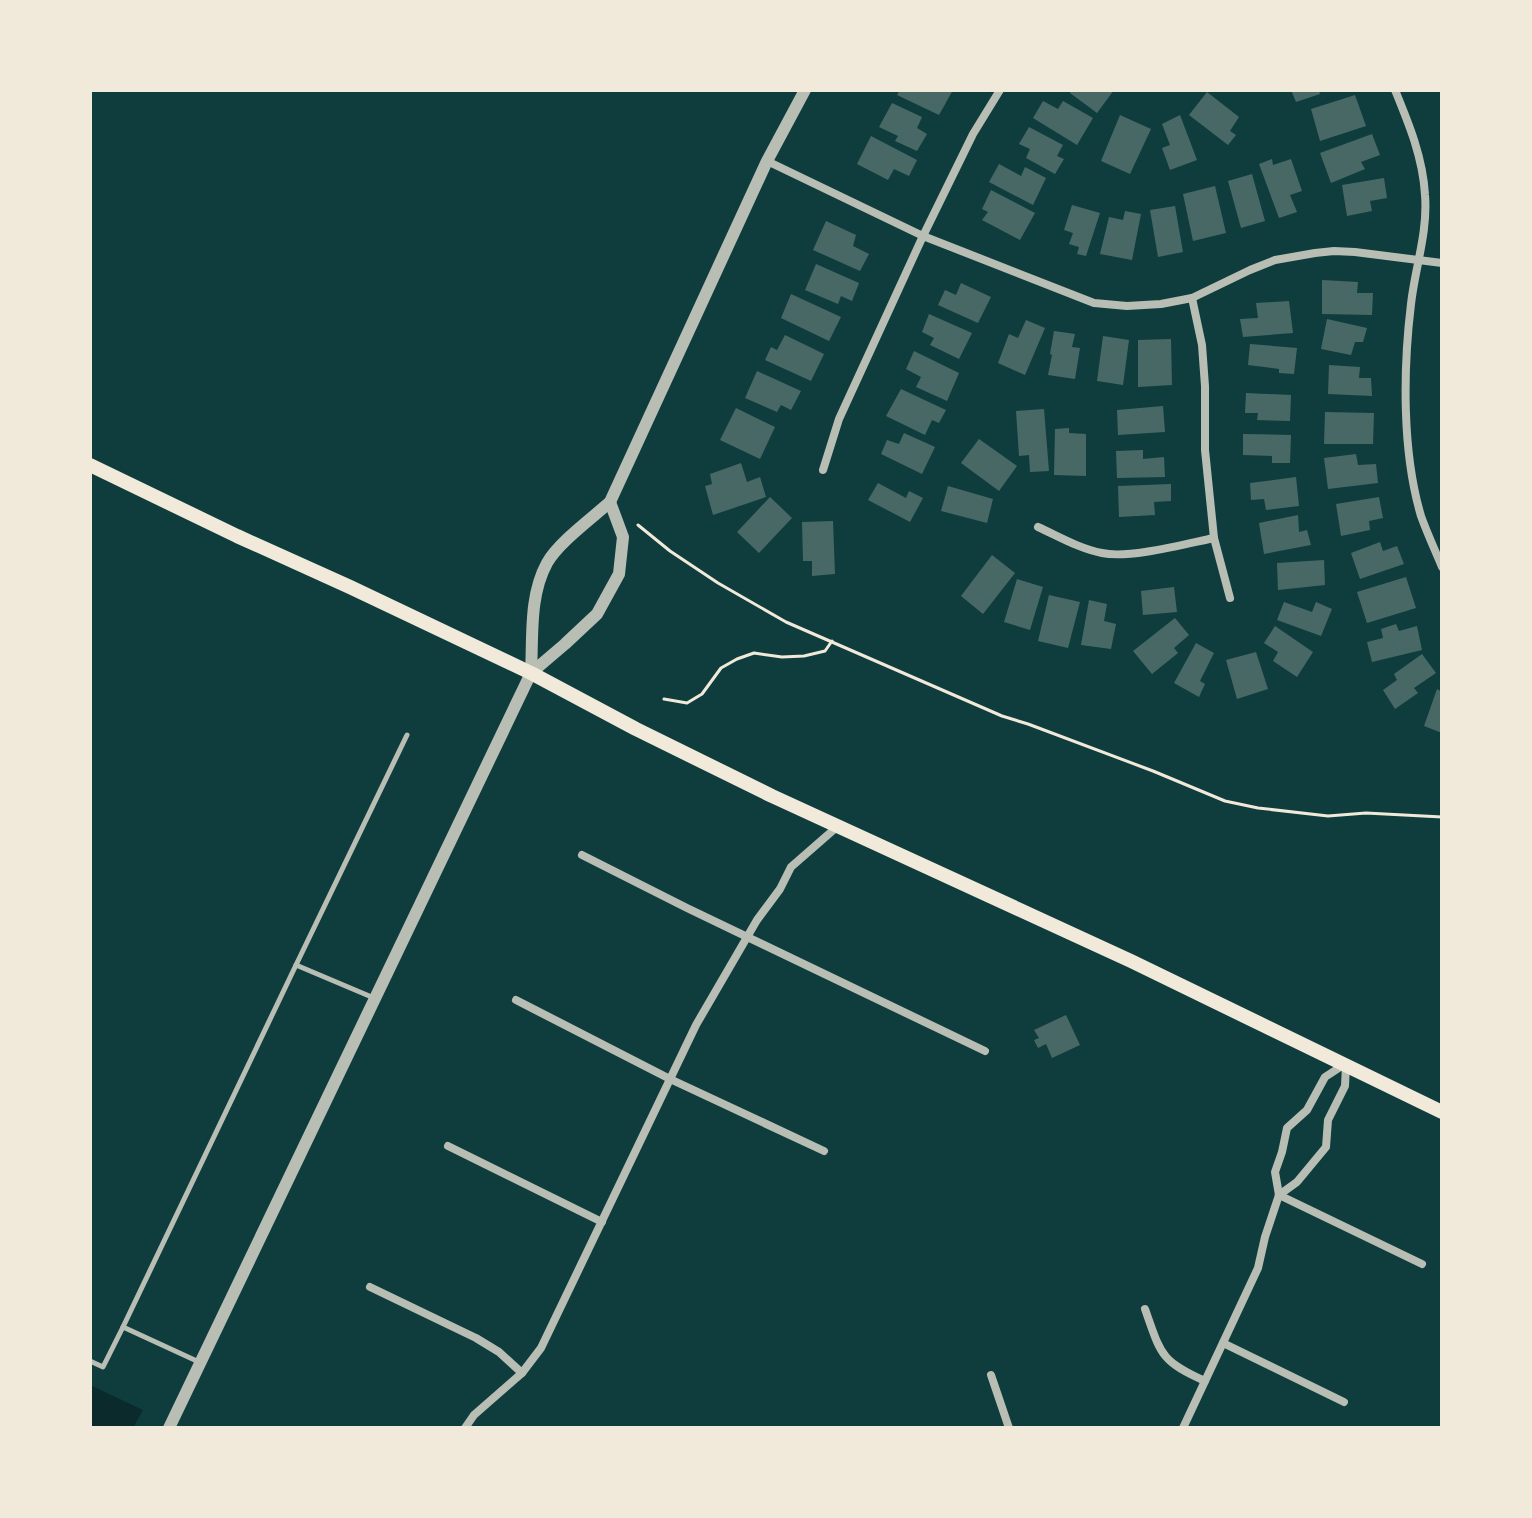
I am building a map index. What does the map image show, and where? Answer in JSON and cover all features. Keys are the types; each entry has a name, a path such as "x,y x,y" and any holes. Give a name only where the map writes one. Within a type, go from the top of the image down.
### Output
{"main road":[{"path":"90,465 531,673 772,796 1131,961 1442,1112"}],"street":[{"path":"531,673 534,596 548,561 610,502 767,161 805,90"},
{"path":"823,470 839,419 923,236 973,134 1000,90"},
{"path":"1395,90 1420,157 1426,198 1408,343 1408,447 1421,516 1442,567"},
{"path":"767,161 923,236 1094,303 1127,306 1192,298 1250,270 1294,255 1355,252 1442,263"},
{"path":"1192,298 1202,345 1205,450 1214,538 1230,598"},
{"path":"169,1428 531,673 597,614 619,574 623,537 610,502"},
{"path":"1038,527 1086,548 1119,556 1214,538"},
{"path":"465,1428 474,1415 522,1373 541,1348 712,995 791,867 838,826"},
{"path":"582,855 985,1051"},
{"path":"516,1000 670,1079 824,1151"},
{"path":"1183,1428 1258,1268 1279,1195 1275,1172 1287,1128 1307,1110 1325,1077 1346,1064"},
{"path":"1279,1195 1297,1182 1326,1147 1328,1120 1345,1086 1346,1064"},
{"path":"448,1146 602,1222"},
{"path":"1279,1195 1422,1264"},
{"path":"370,1287 476,1338 499,1352 522,1373"},
{"path":"1145,1309 1159,1349 1181,1370 1205,1381"},
{"path":"1223,1343 1344,1402"},
{"path":"991,1375 1009,1428"}],"lane":[{"path":"90,1361 103,1367 407,735"},
{"path":"296,965 375,999"},
{"path":"123,1327 200,1363"}],"path":[{"path":"638,525 718,583 786,622 1002,716 1225,801 1328,816 1366,813 1442,817"},
{"path":"664,699 687,703 702,694 721,668 754,653 804,656 825,651 832,641"}],"water":[{"path":"90,1385 143,1410 133,1428 90,1428"}],"building":[{"path":"900,90 953,90 939,115 897,95"},
{"path":"1071,90 1114,90 1097,113 1070,93"},
{"path":"1291,90 1319,90 1320,94 1296,102"},
{"path":"1207,92 1239,117 1230,131 1236,135 1228,145 1189,115"},
{"path":"1355,95 1366,126 1320,141 1311,109"},
{"path":"1043,101 1058,109 1063,101 1093,118 1077,145 1033,118"},
{"path":"892,103 922,117 917,128 927,134 917,151 895,141 898,136 879,127"},
{"path":"1120,115 1151,129 1130,174 1101,161"},
{"path":"1180,115 1197,160 1170,170 1162,148 1170,145 1162,124"},
{"path":"1029,127 1063,145 1057,156 1064,159 1055,174 1026,158 1030,149 1019,144"},
{"path":"1372,134 1380,155 1361,162 1365,169 1331,183 1320,153"},
{"path":"871,136 917,160 909,176 894,169 888,180 857,164"},
{"path":"1272,159 1273,165 1291,159 1302,191 1290,195 1297,212 1279,218 1259,164"},
{"path":"999,164 1021,176 1025,167 1046,178 1033,205 989,182"},
{"path":"1252,174 1265,221 1241,228 1228,181"},
{"path":"1384,178 1387,198 1370,201 1372,211 1347,216 1342,185"},
{"path":"1215,186 1226,233 1193,241 1183,194"},
{"path":"991,190 1035,213 1020,240 982,220 988,212 982,209"},
{"path":"1072,205 1100,213 1086,256 1077,254 1079,247 1069,244 1073,233 1064,230"},
{"path":"1175,206 1183,252 1158,257 1150,210"},
{"path":"1125,211 1141,214 1132,260 1100,254 1109,217 1123,220"},
{"path":"826,221 856,235 853,246 869,254 860,271 813,250"},
{"path":"816,264 859,283 852,301 841,296 838,304 805,290"},
{"path":"1322,280 1358,282 1357,293 1373,293 1372,315 1322,314"},
{"path":"961,283 991,297 978,323 938,305 945,290 956,295"},
{"path":"791,294 841,317 829,341 781,318"},
{"path":"1289,301 1293,333 1243,337 1240,319 1258,318 1256,303"},
{"path":"929,314 972,333 959,359 930,345 934,338 922,332"},
{"path":"1327,319 1367,328 1363,342 1355,342 1351,355 1321,349"},
{"path":"1026,320 1045,328 1025,375 998,363 1009,334 1018,338"},
{"path":"1054,331 1075,334 1072,347 1080,348 1075,379 1048,375"},
{"path":"785,335 824,354 811,381 765,360 771,347 777,350"},
{"path":"1103,336 1129,340 1123,385 1097,381"},
{"path":"1171,339 1172,385 1138,387 1138,340"},
{"path":"1250,344 1297,348 1294,374 1248,365"},
{"path":"914,351 959,373 947,401 916,387 921,377 906,369"},
{"path":"1329,365 1360,367 1359,378 1371,378 1372,396 1328,394"},
{"path":"757,371 801,391 791,410 781,405 777,412 745,398"},
{"path":"901,389 946,410 939,423 932,420 925,435 886,416"},
{"path":"1246,393 1291,395 1290,421 1257,420 1258,413 1245,413"},
{"path":"1163,406 1165,432 1118,435 1117,410"},
{"path":"736,408 775,427 760,459 720,440"},
{"path":"1044,409 1049,471 1030,472 1029,455 1019,456 1016,411"},
{"path":"1325,412 1374,413 1373,444 1324,444"},
{"path":"1069,428 1069,433 1086,434 1086,476 1054,475 1055,429"},
{"path":"904,433 935,447 922,474 881,454 887,440 899,444"},
{"path":"1243,434 1291,435 1290,463 1272,463 1272,456 1243,455"},
{"path":"979,439 1017,466 999,491 961,463"},
{"path":"1143,450 1143,459 1164,457 1165,477 1117,478 1116,451"},
{"path":"1356,454 1358,465 1376,464 1378,483 1328,489 1324,458"},
{"path":"741,463 747,482 760,477 766,497 713,515 705,486 712,484 710,474"},
{"path":"1296,477 1299,506 1266,510 1264,499 1251,500 1250,483"},
{"path":"878,483 906,498 909,491 923,498 910,522 868,500"},
{"path":"1171,484 1171,501 1154,502 1155,515 1119,517 1118,486"},
{"path":"948,486 993,499 987,523 941,511"},
{"path":"770,497 792,518 759,553 737,532"},
{"path":"1379,497 1383,518 1369,521 1370,530 1341,536 1336,504"},
{"path":"1298,515 1299,532 1307,530 1311,545 1264,554 1259,523"},
{"path":"833,521 835,574 812,576 812,561 803,561 802,522"},
{"path":"1380,542 1383,551 1397,546 1404,564 1360,579 1351,553"},
{"path":"992,555 1015,573 983,614 961,596"},
{"path":"1324,560 1325,585 1278,590 1277,563"},
{"path":"1406,577 1416,608 1367,623 1357,592"},
{"path":"1017,579 1043,587 1030,630 1004,622"},
{"path":"1174,587 1177,612 1143,615 1141,591"},
{"path":"1049,595 1080,602 1068,648 1038,641"},
{"path":"1089,600 1107,604 1104,621 1116,624 1111,649 1081,645"},
{"path":"1284,602 1312,612 1316,602 1332,609 1321,636 1277,620"},
{"path":"1175,618 1189,635 1174,648 1178,653 1152,674 1133,651"},
{"path":"1396,624 1399,631 1417,626 1422,650 1372,662 1367,642 1383,638 1381,629"},
{"path":"1275,626 1313,652 1297,677 1273,661 1278,652 1264,643"},
{"path":"1196,643 1214,653 1200,681 1205,684 1199,697 1174,683"},
{"path":"1256,652 1268,689 1237,699 1226,660"},
{"path":"1422,654 1436,673 1414,688 1418,693 1395,709 1383,690 1397,680 1394,674"},
{"path":"1437,689 1442,692 1442,733 1424,726"},
{"path":"1066,1015 1080,1045 1052,1058 1046,1044 1038,1048 1034,1040 1039,1038 1034,1030"}]}
